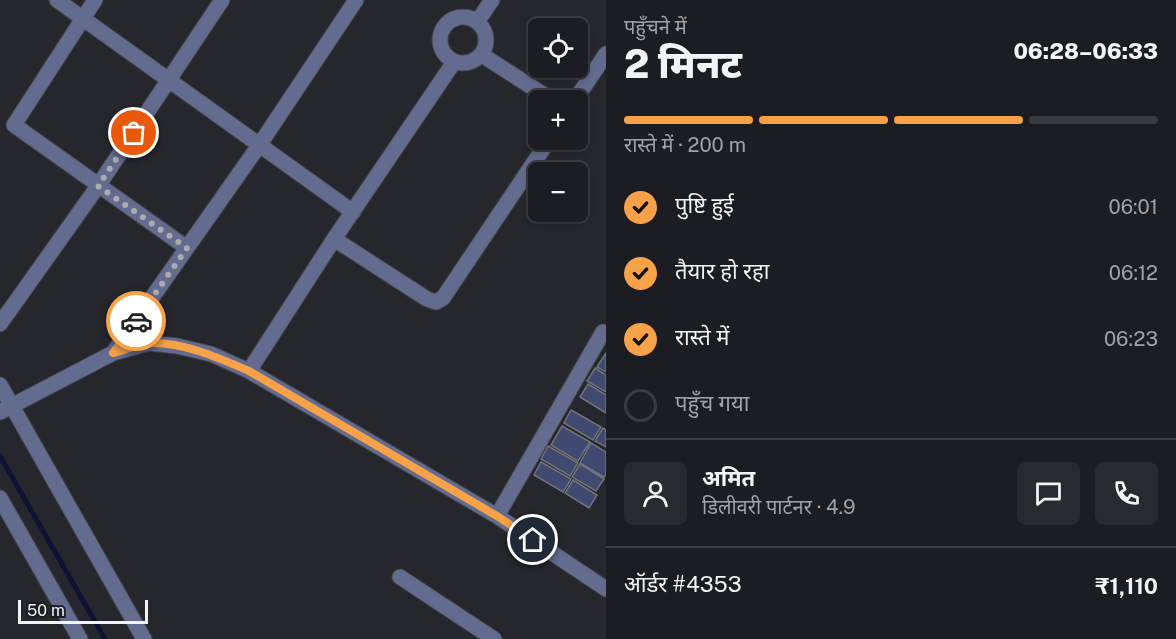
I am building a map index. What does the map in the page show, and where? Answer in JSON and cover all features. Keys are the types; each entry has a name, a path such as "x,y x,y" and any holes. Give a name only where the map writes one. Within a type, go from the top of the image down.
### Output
{"street":[{"path":"57,0 353,212"},
{"path":"95,0 14,125 187,248"},
{"path":"0,324 98,186 222,0"},
{"path":"113,353 260,144 356,0"},
{"path":"477,22 492,0"},
{"path":"464,17 477,22 486,34 485,49 482,55 469,63 454,62 447,57 440,43 444,28 456,18 464,17"},
{"path":"582,90 606,54"},
{"path":"482,55 536,90"},
{"path":"249,371 334,239 454,62"},
{"path":"334,239 427,299 436,302 443,298 542,150"},
{"path":"497,516 603,332"},
{"path":"6,409 113,353 149,343 177,346 211,354 249,371 497,516 606,589"},
{"path":"0,385 6,409 144,639"},
{"path":"0,498 80,639"},
{"path":"400,577 494,639"}],"building":[{"path":"606,353 606,372 597,367"},
{"path":"595,368 606,375 606,392 587,381"},
{"path":"588,384 606,395 606,413 580,397"},
{"path":"571,410 601,427 593,440 564,423"},
{"path":"562,426 590,442 578,461 551,445"},
{"path":"603,428 606,430 606,447 595,441"},
{"path":"591,443 606,452 606,475 604,477 580,463"},
{"path":"548,446 578,463 570,476 541,459"},
{"path":"541,462 571,479 563,492 534,475"},
{"path":"580,464 604,479 596,491 572,477"},
{"path":"573,480 597,495 589,508 565,493"}],"waterway":[{"path":"0,456 105,639"}],"way so far":[{"path":"134,133 98,186 187,248 136,321"}],"route":[{"path":"136,321 113,353 149,343 177,346 211,354 249,371 497,516 533,540"}]}
